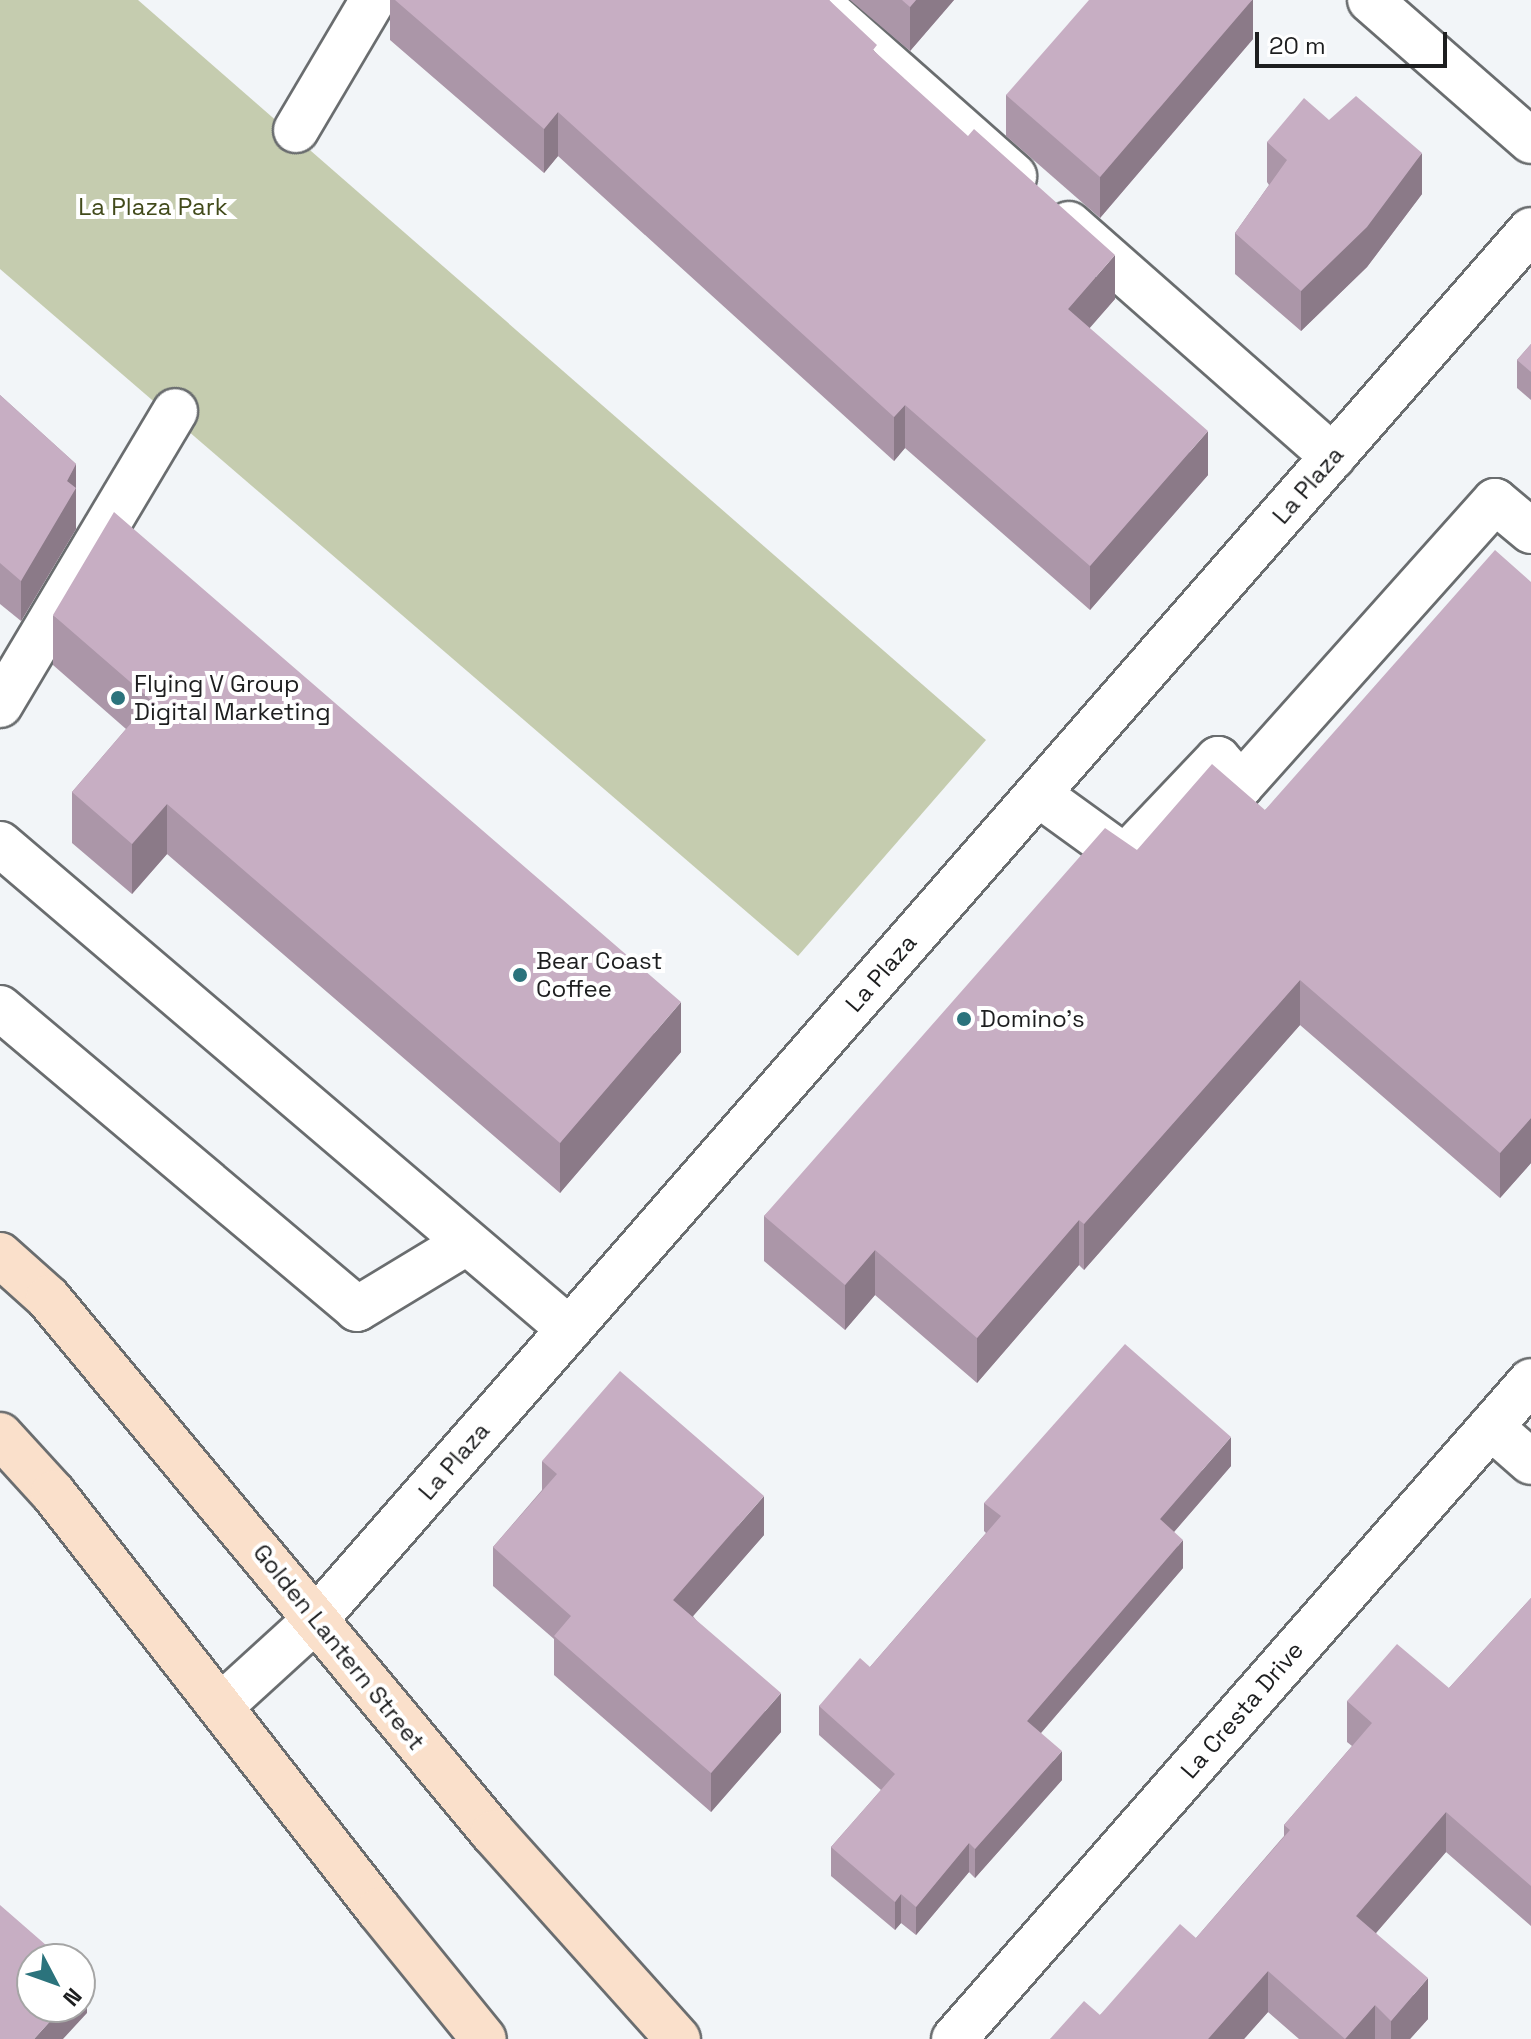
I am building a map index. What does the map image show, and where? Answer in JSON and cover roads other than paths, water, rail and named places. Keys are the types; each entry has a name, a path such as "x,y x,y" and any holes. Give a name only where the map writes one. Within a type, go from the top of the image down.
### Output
{"main road":[{"name":"Golden Lantern Street","path":"0,1255 48,1298 493,1833 678,2039"},
{"path":"0,1435 53,1493 379,1910 484,2039"}],"street":[{"path":"296,130 373,0"},
{"path":"815,0 1333,457"},
{"path":"1370,0 1531,141"},
{"name":"La Plaza","path":"221,1706 314,1621 1531,230"},
{"path":"0,705 175,411"},
{"path":"1038,794 1125,857 1218,759 1241,785 1495,501 1531,531"},
{"path":"0,844 569,1329"},
{"path":"0,1008 357,1309 466,1243"},
{"name":"La Cresta Drive","path":"954,2039 1531,1381"},
{"path":"1491,1427 1531,1462"}],"place":[{"name":"Flying V Group Digital Marketing","path":"118,698"},
{"name":"Bear Coast Coffee","path":"520,975"},
{"name":"Domino's","path":"964,1019"}],"park label":[{"name":"La Plaza Park","path":"153,207"}]}
